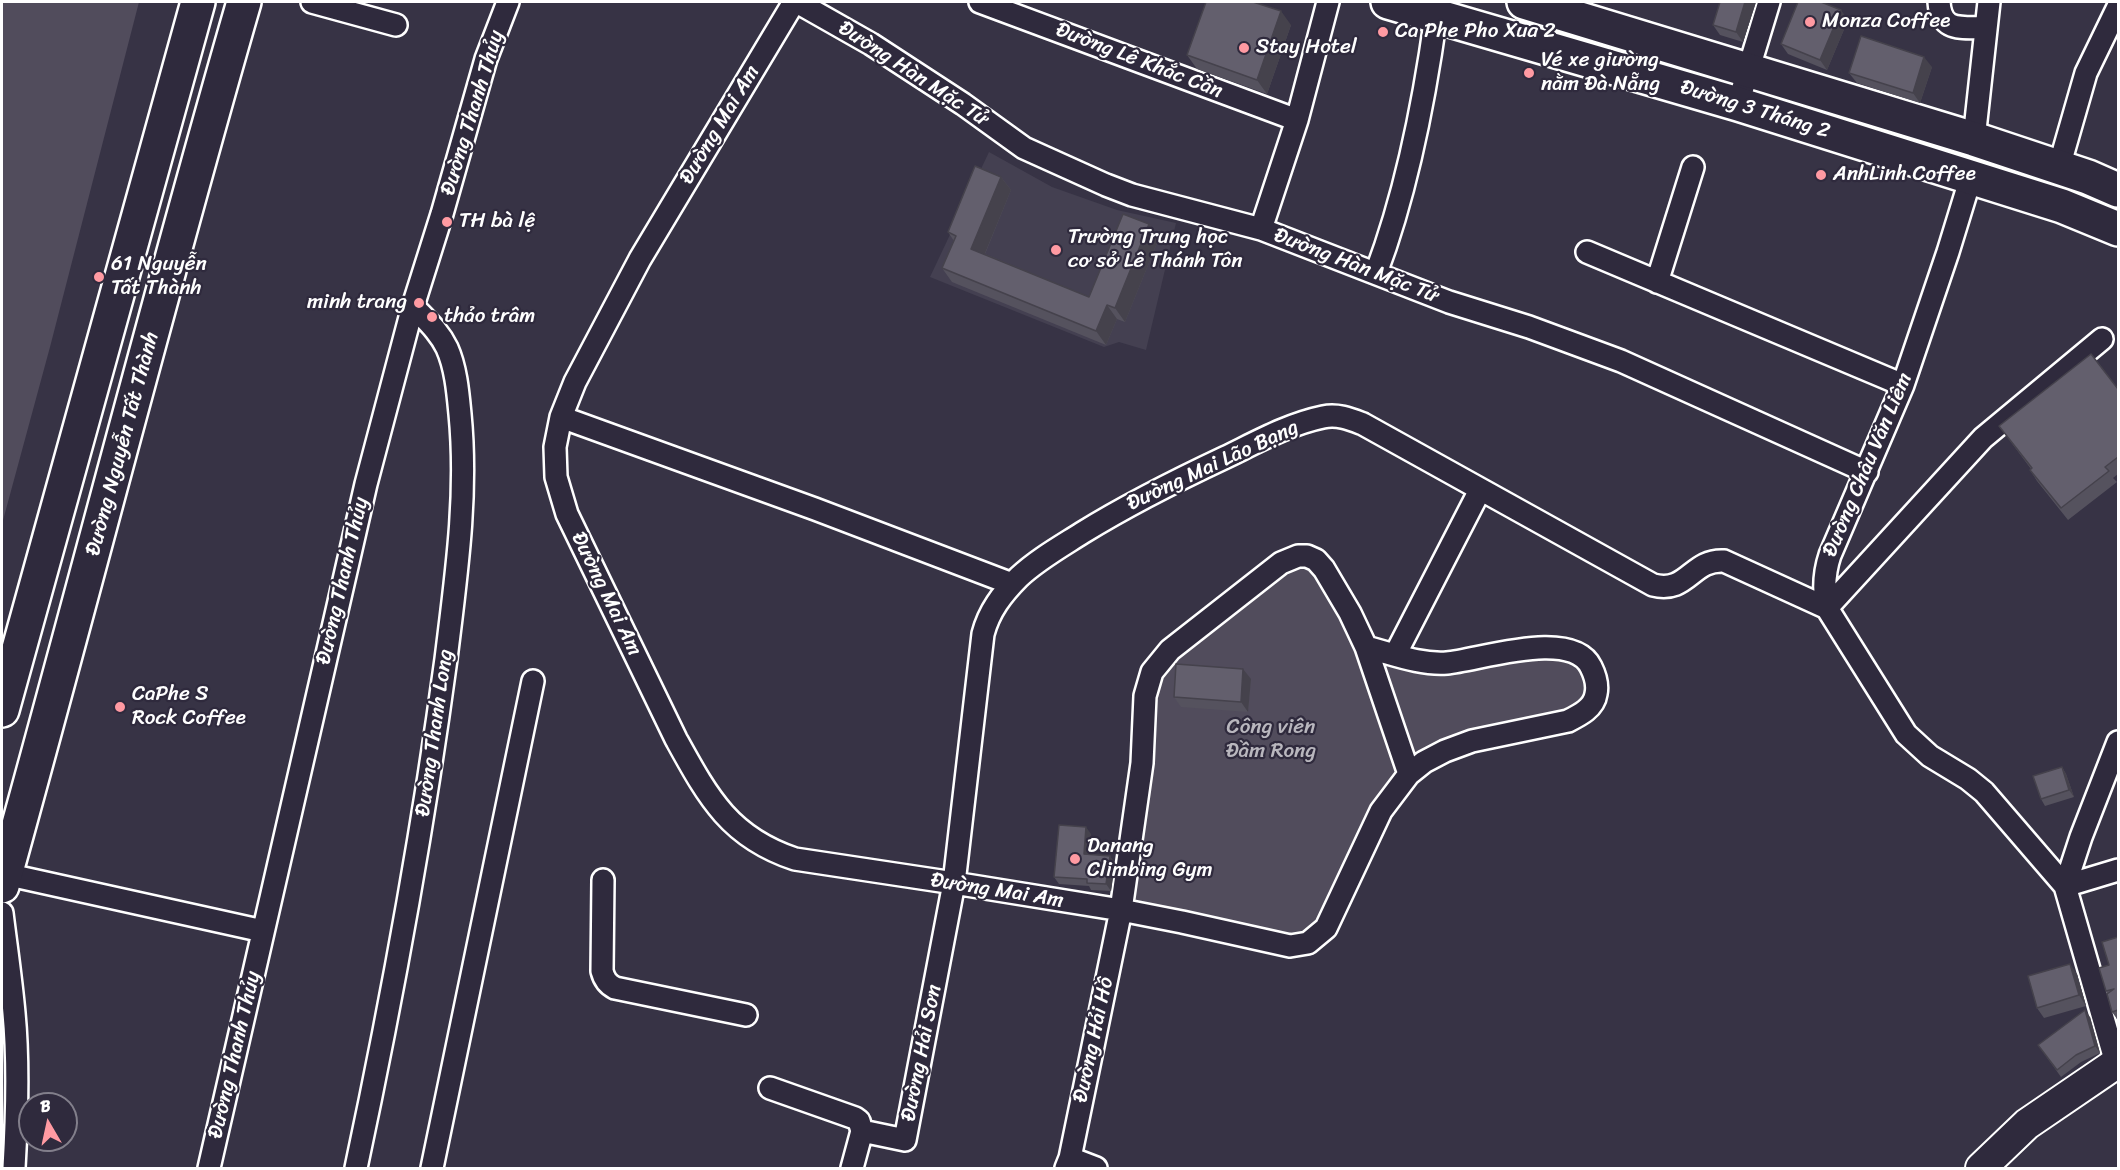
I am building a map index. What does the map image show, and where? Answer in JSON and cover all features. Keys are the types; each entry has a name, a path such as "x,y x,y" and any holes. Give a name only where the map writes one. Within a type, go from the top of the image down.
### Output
{"main road":[{"path":"2,710 198,2"},
{"name":"Đường Nguyễn Tất Thành","path":"3,880 88,575 203,141 244,2"},
{"name":"Đường 3 Tháng 2","path":"1388,2 1738,104 2062,206 2118,229"},
{"name":"Đường 3 Tháng 2","path":"1524,2 1974,139 2059,167 2118,190"},
{"path":"163,126 203,141"},
{"path":"43,562 88,575"},
{"path":"1981,1168 2027,1124 2117,1063"}],"street":[{"path":"312,2 396,25"},
{"name":"Đường Thanh Thủy","path":"209,1168 366,484 412,306 442,214 486,59 508,2"},
{"name":"Đường Hàn Mặc Tử","path":"795,2 871,44 963,104 1024,148 1106,185 1132,195 1261,229 1449,302 1529,327 1621,361 1867,472"},
{"name":"Đường Mai Am","path":"795,2 640,259 575,382 561,417 555,447 556,477 564,505 676,739 717,807 752,840 774,852 795,859 1121,910 1290,946 1308,943 1326,928 1381,811 1409,774 1445,751 1472,741 1568,721 1579,716 1591,706 1596,697 1597,687 1589,663 1578,654 1566,650 1544,648 1448,663 1429,663 1366,647"},
{"name":"Đường Lê Khắc Cần","path":"980,2 1297,120"},
{"path":"1261,229 1297,120 1328,2"},
{"path":"1738,104 1769,2"},
{"path":"1939,2 1942,19 1946,23 1953,26 1984,28"},
{"path":"1974,139 1984,28 1989,2"},
{"path":"2059,167 2086,73 2118,7"},
{"path":"1376,273 1405,178 1425,88 1436,16"},
{"path":"1658,282 1693,167"},
{"name":"Đường Châu Văn Liêm","path":"1827,608 1824,587 1826,567 1903,385 1971,177"},
{"path":"1587,252 1903,385"},
{"name":"Đường Thanh Long","path":"356,1168 388,1018 431,768 459,557 463,501 463,443 459,397 454,375 447,349 437,332 412,306"},
{"path":"2102,339 1983,438 1827,608 1840,625 1906,734 1930,756 1968,779 1984,792 2065,886 2117,1063"},
{"path":"561,417 815,509 1012,584"},
{"name":"Đường Mai Lão Bạng","path":"954,883 984,634 992,610 1012,584 1056,549 1161,487 1285,430 1323,417 1342,417 1363,424 1653,585 1662,588 1679,585 1703,564 1724,561 1827,608"},
{"path":"1395,655 1480,490"},
{"name":"Đường Hải Hồ","path":"1068,1163 1121,910 1142,763 1145,696 1152,672 1165,655 1281,563 1298,556 1316,560 1324,569 1350,613 1366,647 1409,774"},
{"path":"432,1168 533,681"},
{"path":"2065,886 2081,837 2118,742"},
{"path":"2065,886 2118,870"},
{"path":"3,880 263,932"},
{"path":"603,880 602,971 609,984 615,988 746,1015"},
{"name":"Đường Hải Sơn","path":"862,1131 905,1140 954,883"},
{"path":"2,913 16,1045 17,1116 14,1168"},
{"path":"770,1088 859,1121 862,1131 852,1168"},
{"path":"1068,1163 1096,1168"}],"shaded area":[{"name":"Trường Trung học cơ sở Lê Thánh Tôn","path":"989,152 1052,187 1117,210 1176,223 1146,350 1119,342 1104,347 930,277"}],"green space":[{"path":"2,2 139,2 2,524"},
{"name":"Công viên Đầm Rong","path":"1298,556 1316,560 1366,647 1395,655 1544,648 1589,662 1591,706 1445,751 1409,774 1332,918 1290,946 1121,910 1160,660"}],"building":[{"name":"Stay Hotel","path":"1206,2 1253,2 1281,11 1257,80 1187,55"},
{"path":"1720,2 1745,2 1736,32 1713,25"},
{"path":"1798,2 1821,2 1841,10 1820,60 1781,44"},
{"path":"1861,36 1924,57 1913,93 1849,73"},
{"path":"975,166 1001,177 971,249 1089,297 1123,214 1149,224 1115,308 1107,305 1096,331 942,268 956,236 948,232"},
{"path":"2091,354 2118,389 2118,457 2105,467 2109,471 2061,508 2030,470 2032,468 1999,426"},
{"path":"1176,664 1243,669 1241,702 1174,697"},
{"path":"2062,767 2069,790 2041,799 2033,776"},
{"path":"1059,825 1086,827 1084,854 1110,856 1106,884 1087,883 1087,879 1054,877"},
{"path":"2118,937 2118,1010 2112,1012 2107,994 2114,989 2106,991 2099,968 2109,965 2102,942"},
{"path":"2070,964 2079,995 2037,1008 2028,976"},
{"path":"2085,1010 2095,1046 2076,1055 2057,1070 2038,1045"}],"place":[{"name":"Monza Coffee","path":"1810,22"},
{"name":"Ca Phe Pho Xua 2","path":"1383,32"},
{"name":"Stay Hotel","path":"1244,48"},
{"name":"Vé xe giường nằm Đà Nẵng","path":"1529,73"},
{"name":"AnhLinh Coffee","path":"1821,175"},
{"name":"TH bà lệ","path":"447,222"},
{"name":"Trường Trung học cơ sở Lê Thánh Tôn","path":"1056,250"},
{"name":"61 Nguyễn Tất Thành","path":"99,277"},
{"name":"minh trang","path":"419,303"},
{"name":"thảo trâm","path":"432,317"},
{"name":"CaPhe S Rock Coffee","path":"120,707"},
{"name":"Danang Climbing Gym","path":"1075,859"}]}
